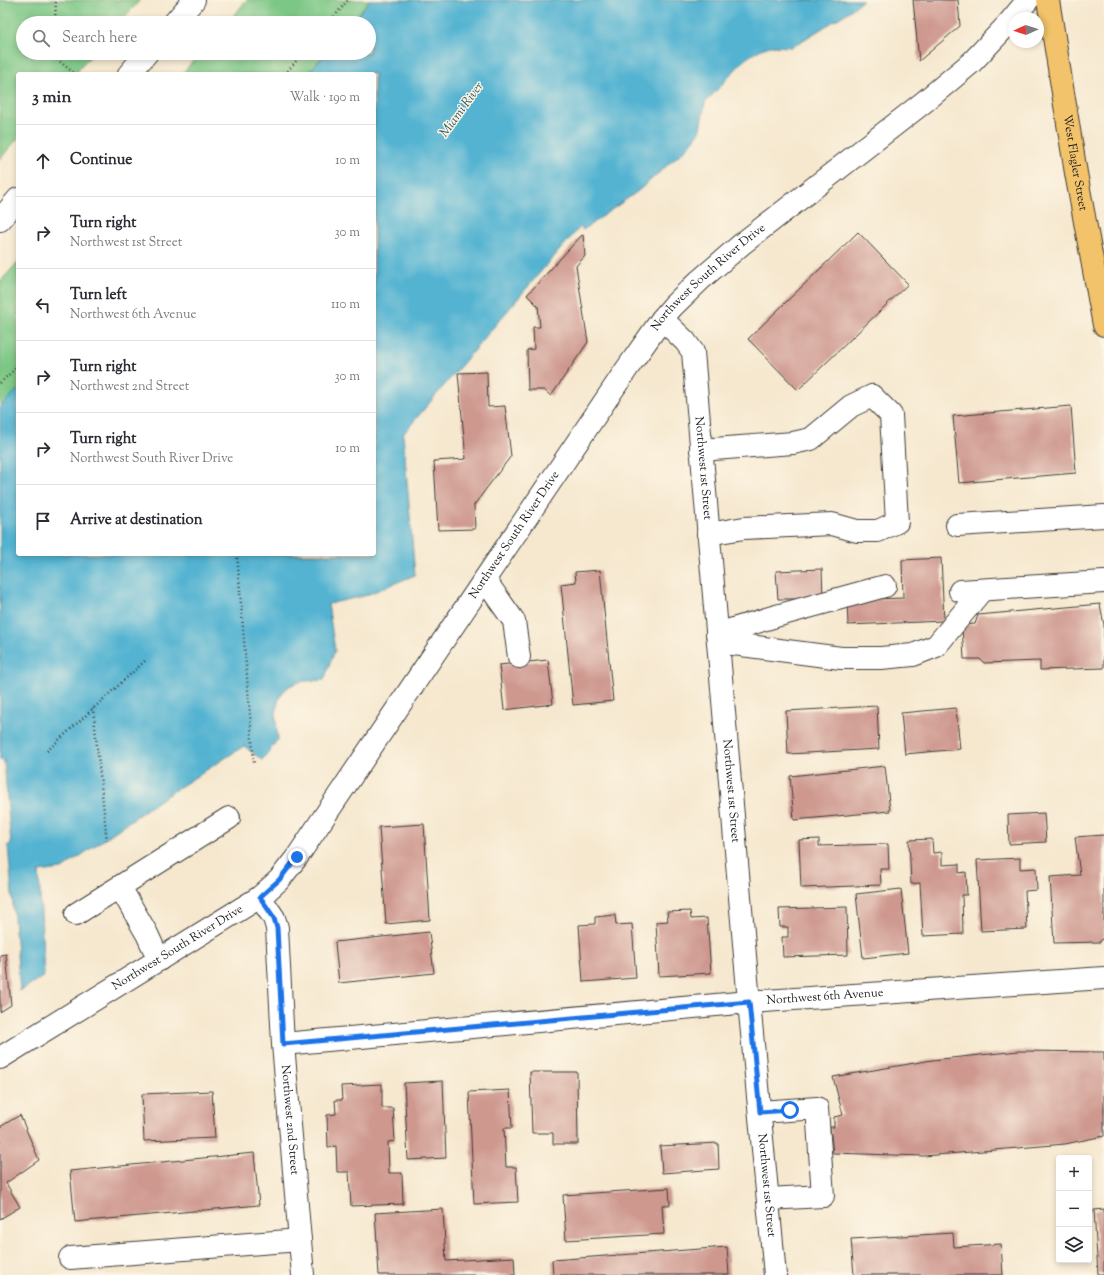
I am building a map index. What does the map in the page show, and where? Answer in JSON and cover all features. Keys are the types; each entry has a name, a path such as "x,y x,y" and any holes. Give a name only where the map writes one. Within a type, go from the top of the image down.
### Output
{"main road":[{"name":"West Flagler Street","path":"1048,0 1076,173 1104,326"}],"street":[{"path":"180,16 194,0"},
{"name":"Northwest South River Drive","path":"0,1058 260,897 279,880 297,857 662,318 691,288 743,243 924,102 972,62 1008,24 1028,0"},
{"path":"131,72 141,60"},
{"path":"0,220 16,201"},
{"name":"Northwest 1st Street","path":"662,318 685,341 693,352 749,1002 775,1275"},
{"path":"701,450 793,443 811,439 851,406 872,396 891,415 897,522 878,531 857,531 832,524 744,528 708,534"},
{"path":"956,525 1104,516"},
{"path":"485,580 514,621 519,657"},
{"path":"960,591 1104,582"},
{"path":"717,638 776,616 886,586"},
{"path":"717,638 841,658 881,658 913,655 936,646 982,590"},
{"path":"76,914 229,818"},
{"path":"120,887 147,934 159,960"},
{"name":"Northwest 2nd Street","path":"260,897 274,918 277,928 283,1044 303,1275"},
{"name":"Northwest 6th Avenue","path":"283,1044 749,1002 1104,978"},
{"path":"760,1112 817,1108 823,1196 768,1199"},
{"path":"70,1258 300,1240"}],"path":[{"path":"55,16 56,0"},
{"path":"335,16 348,0"},
{"path":"58,60 73,72"},
{"path":"287,72 298,60"},
{"path":"0,383 16,368"},
{"path":"237,556 254,764"},
{"path":"47,751 146,660"},
{"path":"93,708 108,841"}],"green space":[{"path":"0,0 140,0 125,16 16,16 16,60 87,60 77,72 16,72 16,140 0,159"},
{"path":"247,0 370,0 357,16 233,16"},
{"path":"194,60 320,60 309,72 184,72"},
{"path":"16,264 16,391 0,408 0,282"}],"water":[{"name":"Miami River","path":"370,0 863,0 847,13 792,47 770,46 761,49 745,59 705,103 699,133 687,148 638,191 583,230 580,227 543,269 403,434 415,575 364,596 328,604 335,650 324,680 299,682 288,687 283,693 279,699 276,714 278,739 262,760 244,746 158,801 62,869 39,872 44,976 20,991 8,845 11,844 4,761 0,760 0,407 16,391 16,556 376,556 376,72 309,72 320,60 376,60 376,16 357,16"}],"building":[{"path":"913,0 958,0 960,26 919,61"},
{"path":"858,232 908,284 798,390 748,339"},
{"path":"583,235 585,256 576,266 588,342 551,396 544,390 528,390 527,350 534,349 533,327 540,327 538,306 527,295"},
{"path":"487,372 488,407 505,406 511,456 474,505 475,529 438,530 434,461 466,459 458,373"},
{"path":"1071,406 1076,473 959,483 953,416"},
{"path":"941,558 944,621 848,625 847,600 903,598 902,560"},
{"path":"822,569 823,599 778,599 776,571"},
{"path":"600,570 613,701 573,705 561,584 576,582 575,572"},
{"path":"1100,604 1104,625 1104,668 1040,670 1040,661 984,663 980,659 964,659 962,625 975,624 978,615"},
{"path":"548,660 553,704 504,710 499,665"},
{"path":"877,706 879,749 788,754 786,711"},
{"path":"956,708 960,749 905,754 901,713"},
{"path":"885,766 890,811 794,820 790,776"},
{"path":"1044,813 1046,842 1009,844 1008,815"},
{"path":"424,824 430,920 386,924 379,827"},
{"path":"1104,835 1104,936 1100,942 1054,943 1050,877 1080,875 1075,837"},
{"path":"819,839 819,846 888,844 889,869 880,869 881,885 801,888 799,840"},
{"path":"932,839 933,853 942,852 942,865 959,864 959,873 966,872 967,895 962,895 963,934 923,936 920,883 911,884 909,840"},
{"path":"1020,858 1020,869 1036,868 1037,890 1025,891 1027,929 981,931 977,860"},
{"path":"901,889 908,953 863,958 856,894"},
{"path":"847,907 848,955 783,957 782,937 788,937 788,927 780,927 779,909"},
{"path":"690,911 691,919 707,918 711,973 659,976 656,922 668,921 667,912"},
{"path":"615,915 616,925 632,924 636,978 583,982 579,925 595,924 595,917"},
{"path":"429,932 434,973 339,983 335,942"},
{"path":"6,954 11,1005 0,1012 0,955"},
{"path":"1019,1051 1104,1052 1104,1136 1065,1144 924,1156 833,1153 830,1127 834,1127 834,1117 843,1115 833,1077 932,1060"},
{"path":"530,1072 577,1072 578,1144 553,1144 553,1133 532,1133"},
{"path":"443,1081 446,1158 408,1160 404,1083"},
{"path":"382,1084 382,1108 393,1108 395,1141 388,1142 389,1173 402,1173 403,1204 351,1206 349,1172 337,1172 336,1146 328,1147 327,1115 336,1114 335,1100 342,1100 341,1086"},
{"path":"510,1090 512,1128 504,1128 506,1167 516,1167 518,1202 474,1204 469,1092"},
{"path":"212,1091 215,1138 144,1141 142,1094"},
{"path":"20,1115 39,1160 6,1183 20,1207 0,1219 0,1127"},
{"path":"718,1143 719,1169 662,1173 660,1146"},
{"path":"254,1153 259,1205 75,1222 70,1171"},
{"path":"669,1188 670,1205 662,1205 664,1234 566,1240 563,1195"},
{"path":"443,1209 446,1261 514,1257 515,1275 379,1275 375,1213"},
{"path":"1104,1209 1104,1274 1098,1274 1094,1210"},
{"path":"953,1233 954,1247 1001,1244 1003,1275 854,1275 851,1239"},
{"path":"727,1247 729,1275 553,1275 552,1260"}],"route":[{"path":"297,857 279,880 260,897 274,918 277,928 283,1044 313,1040 749,1002 760,1112 790,1110"}]}
